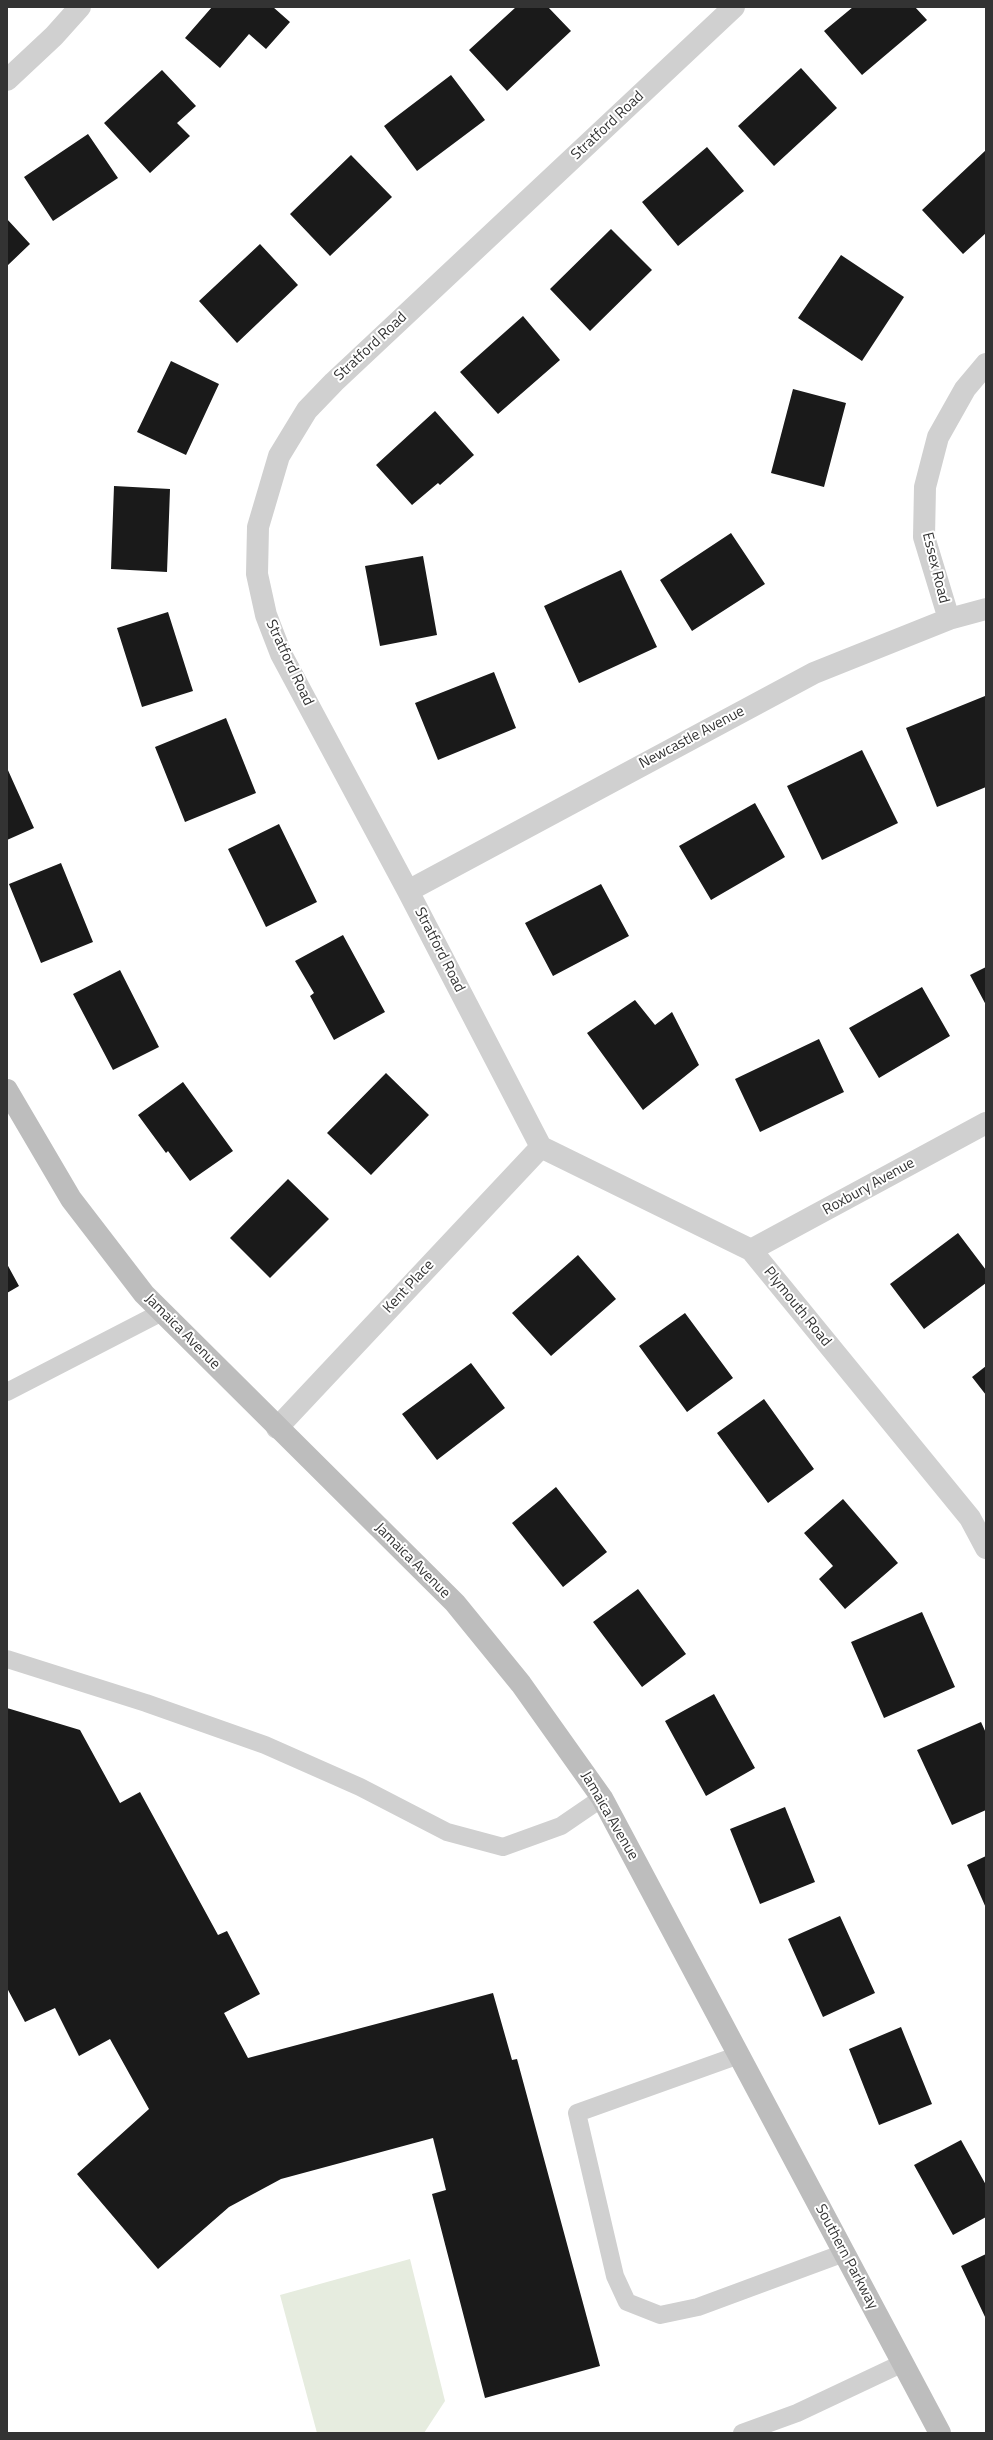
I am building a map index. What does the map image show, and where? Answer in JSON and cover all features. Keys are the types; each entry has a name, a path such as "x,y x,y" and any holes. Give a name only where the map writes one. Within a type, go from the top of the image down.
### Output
{"street":[{"path":"7,80 54,36 80,7"},
{"name":"Stratford Road","path":"541,1147 408,891 281,654 266,614 257,574 258,527 279,456 307,410 334,382 734,7"},
{"name":"Essex Road","path":"949,619 924,537 925,487 938,437 965,389 986,364"},
{"name":"Newcastle Avenue","path":"408,891 814,673 949,619 986,609"},
{"name":"Jamaica Avenue","path":"7,1090 71,1198 144,1294 277,1428 455,1603 521,1684 602,1798 752,2080"},
{"name":"Roxbury Avenue","path":"751,1250 986,1123"},
{"name":"Plymouth Road","path":"541,1147 751,1250 970,1518 986,1548"},
{"name":"Kent Place","path":"277,1428 541,1147"},
{"name":"Southern Parkway","path":"752,2080 940,2433"}],"lane":[{"path":"7,1392 162,1312"},
{"path":"7,1659 146,1703 264,1745 360,1787 448,1832 503,1847 561,1826 602,1798"},
{"path":"739,2056 577,2113 614,2276 627,2302 660,2315 698,2307 844,2253"},
{"path":"742,2433 797,2413 902,2363"}],"shaded area":[{"path":"410,2259 445,2401 424,2433 317,2433 280,2295"}],"building":[{"path":"212,7 273,7 290,22 266,49 249,34 220,68 185,38"},
{"path":"516,7 548,7 571,31 507,91 469,50"},
{"path":"853,7 915,7 927,20 862,75 824,31"},
{"path":"801,68 837,108 774,166 738,126"},
{"path":"162,70 196,106 177,123 190,136 150,173 104,123"},
{"path":"451,75 485,120 417,171 384,126"},
{"path":"88,134 118,178 53,221 24,177"},
{"path":"707,147 744,191 678,246 642,202"},
{"path":"986,150 986,233 963,254 922,210"},
{"path":"351,155 392,197 330,256 290,214"},
{"path":"7,219 30,244 7,266"},
{"path":"611,229 652,270 590,331 550,289"},
{"path":"260,244 298,285 237,343 199,301"},
{"path":"841,255 904,297 862,361 798,318"},
{"path":"523,316 560,360 498,414 460,372"},
{"path":"171,361 219,384 186,455 137,432"},
{"path":"793,389 846,403 824,487 771,473"},
{"path":"435,411 474,455 440,485 438,483 412,505 376,465"},
{"path":"114,486 170,489 167,572 111,569"},
{"path":"731,533 765,584 692,631 660,580"},
{"path":"423,556 437,635 380,646 365,566"},
{"path":"621,570 657,647 579,683 544,606"},
{"path":"168,612 193,691 142,707 117,628"},
{"path":"494,672 516,728 438,760 415,703"},
{"path":"985,696 986,787 937,807 906,728"},
{"path":"226,718 256,793 185,822 155,747"},
{"path":"862,750 898,823 822,860 787,786"},
{"path":"7,768 34,828 7,840"},
{"path":"755,803 785,857 711,900 679,846"},
{"path":"279,824 317,902 266,927 228,849"},
{"path":"61,863 93,942 41,963 9,884"},
{"path":"601,884 629,936 553,976 525,923"},
{"path":"343,935 385,1012 334,1040 310,996 314,993 295,961"},
{"path":"986,967 986,1005 970,975"},
{"path":"120,970 159,1047 113,1070 73,994"},
{"path":"922,987 950,1036 879,1078 849,1028"},
{"path":"635,1000 655,1025 672,1012 699,1065 643,1110 587,1033"},
{"path":"819,1039 844,1092 760,1132 735,1079"},
{"path":"386,1073 429,1115 371,1175 327,1133"},
{"path":"183,1082 233,1151 190,1181 168,1151 166,1153 138,1115"},
{"path":"288,1179 329,1219 270,1278 230,1238"},
{"path":"958,1233 986,1270 986,1283 924,1329 890,1284"},
{"path":"578,1255 616,1299 551,1356 512,1313"},
{"path":"7,1264 19,1286 7,1293"},
{"path":"685,1313 733,1378 687,1412 639,1346"},
{"path":"471,1363 505,1408 437,1460 402,1414"},
{"path":"986,1366 986,1395 972,1377"},
{"path":"764,1399 814,1469 768,1503 717,1433"},
{"path":"556,1487 607,1552 563,1587 512,1523"},
{"path":"843,1499 898,1563 845,1609 819,1579 833,1566 804,1533"},
{"path":"638,1589 686,1654 642,1687 593,1622"},
{"path":"922,1612 955,1687 884,1718 851,1642"},
{"path":"714,1694 755,1768 706,1796 665,1721"},
{"path":"7,1708 80,1730 120,1803 140,1792 218,1935 227,1931 260,1994 224,2013 248,2058 493,1993 512,2060 517,2059 600,2366 485,2398 432,2194 446,2190 433,2138 281,2179 229,2207 158,2269 77,2174 149,2109 110,2039 79,2056 55,2008 25,2022 7,1988"},
{"path":"981,1722 986,1733 986,1810 952,1825 917,1750"},
{"path":"785,1807 815,1882 760,1904 730,1829"},
{"path":"986,1856 986,1908 967,1865"},
{"path":"840,1916 875,1993 823,2017 788,1939"},
{"path":"901,2027 932,2104 879,2125 849,2049"},
{"path":"961,2140 986,2185 986,2217 953,2235 914,2165"},
{"path":"986,2254 986,2319 961,2266"}]}
